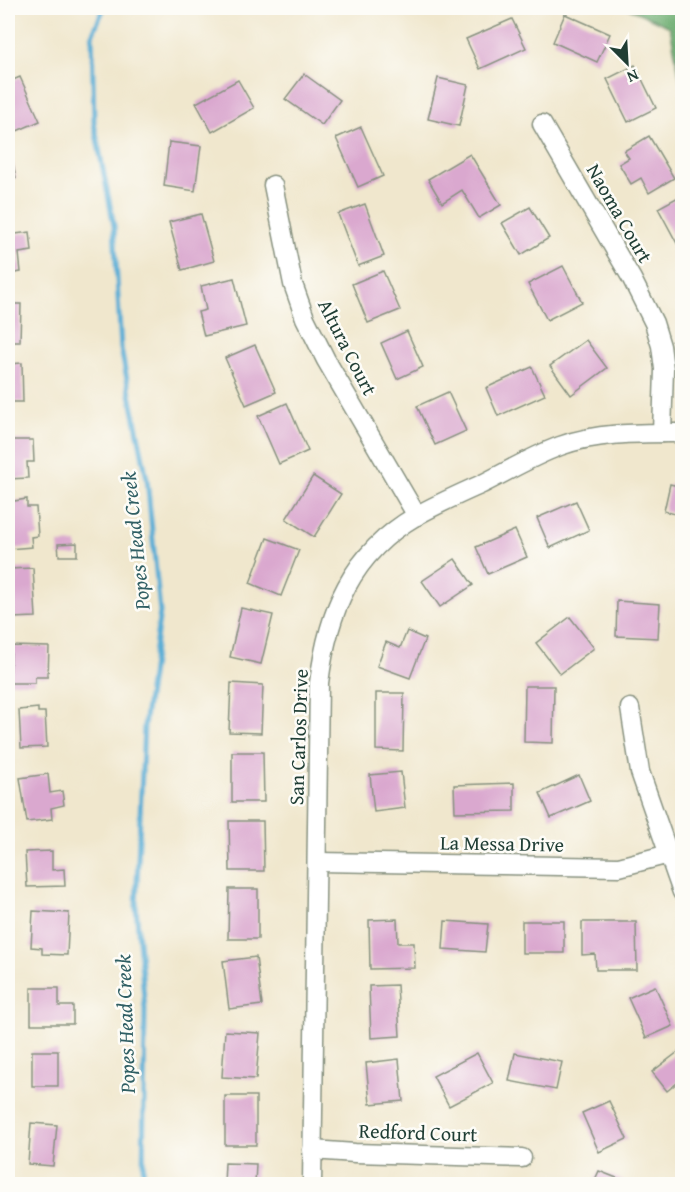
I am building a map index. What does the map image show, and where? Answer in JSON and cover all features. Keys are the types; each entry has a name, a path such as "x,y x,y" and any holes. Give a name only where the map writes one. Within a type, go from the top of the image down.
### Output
{"street":[{"name":"Naoma Court","path":"542,124 632,279 654,323 661,346 664,369 662,433"},
{"name":"Altura Court","path":"273,185 293,284 305,318 326,360 417,516"},
{"name":"San Carlos Drive","path":"312,1185 319,683 335,608 354,574 390,534 417,516 560,446 609,436 682,433"},
{"path":"630,708 640,772 676,851 682,892"},
{"name":"La Messa Drive","path":"318,862 619,867 676,851"},
{"name":"Redford Court","path":"312,1150 522,1158"}],"green space":[{"path":"628,8 682,8 682,90 670,27"}],"building":[{"path":"565,14 610,34 597,62 553,42"},
{"path":"512,19 526,48 480,69 466,39"},
{"path":"635,65 656,108 628,122 607,79"},
{"path":"304,74 340,100 322,125 285,99"},
{"path":"20,77 40,121 10,134 8,109 11,108 8,100 8,82"},
{"path":"438,78 468,85 459,126 428,119"},
{"path":"238,80 254,108 212,132 196,103"},
{"path":"361,127 383,176 358,187 336,138"},
{"path":"649,136 674,178 649,193 641,178 631,184 619,164 629,158 624,151"},
{"path":"169,142 201,146 195,191 164,186"},
{"path":"470,154 501,205 479,218 462,190 442,203 428,179"},
{"path":"12,158 16,178 8,179 8,159"},
{"path":"682,195 682,247 680,249 658,208"},
{"path":"365,204 384,256 358,266 338,214"},
{"path":"530,207 549,238 521,255 502,223"},
{"path":"201,214 214,261 182,270 169,222"},
{"path":"30,232 32,251 19,253 21,272 8,274 8,235"},
{"path":"563,266 582,302 547,320 528,284"},
{"path":"383,271 400,310 368,323 352,284"},
{"path":"234,278 246,326 204,336 198,312 206,310 201,286"},
{"path":"8,295 14,295 13,304 21,304 20,342 8,342"},
{"path":"407,331 423,367 397,379 381,343"},
{"path":"586,340 607,368 571,395 550,366"},
{"path":"255,345 276,392 246,405 225,358"},
{"path":"22,363 23,402 8,402 8,364"},
{"path":"532,367 545,395 498,416 486,388"},
{"path":"448,392 466,431 435,445 417,406"},
{"path":"287,403 308,451 279,464 258,416"},
{"path":"8,440 33,440 34,462 27,462 28,478 8,479"},
{"path":"313,476 341,494 314,537 286,519"},
{"path":"670,484 682,487 682,516 664,511"},
{"path":"27,499 27,507 36,507 38,536 31,537 32,547 8,549 8,502"},
{"path":"576,501 589,530 550,548 537,518"},
{"path":"515,530 527,557 488,574 476,547"},
{"path":"267,538 299,550 281,596 250,583"},
{"path":"77,543 77,556 59,556 58,544"},
{"path":"455,559 473,585 440,607 422,581"},
{"path":"33,568 36,617 11,618 8,569"},
{"path":"617,601 660,604 658,638 616,636"},
{"path":"241,608 273,615 261,664 230,657"},
{"path":"570,617 594,648 560,674 536,643"},
{"path":"407,631 425,639 410,678 377,666 386,642 400,648"},
{"path":"11,646 49,647 48,677 35,677 35,683 10,683"},
{"path":"231,683 263,685 261,733 229,732"},
{"path":"525,686 554,686 553,743 524,742"},
{"path":"376,693 404,693 403,751 376,750"},
{"path":"38,708 38,712 45,712 47,747 21,748 19,710"},
{"path":"232,752 263,752 264,802 232,802"},
{"path":"401,772 405,808 374,812 370,775"},
{"path":"48,774 50,793 62,791 64,805 51,808 52,819 27,822 20,778"},
{"path":"579,775 590,801 551,818 540,793"},
{"path":"514,783 514,811 455,812 454,785"},
{"path":"229,821 263,821 264,871 230,871"},
{"path":"52,851 52,870 64,869 65,886 27,887 25,852"},
{"path":"229,889 258,889 258,939 228,939"},
{"path":"33,911 69,913 67,955 42,954 42,948 31,947"},
{"path":"397,919 398,943 414,943 415,968 370,969 369,920"},
{"path":"445,921 488,924 485,952 443,949"},
{"path":"522,921 564,921 564,953 522,953"},
{"path":"582,922 636,922 637,970 596,970 595,954 582,955"},
{"path":"256,957 262,1005 229,1009 223,961"},
{"path":"397,985 400,1036 371,1038 369,986"},
{"path":"655,986 673,1026 646,1038 628,998"},
{"path":"31,988 59,988 59,1006 73,1006 73,1024 31,1024"},
{"path":"225,1031 260,1033 256,1079 222,1077"},
{"path":"682,1049 682,1079 667,1091 652,1072"},
{"path":"32,1051 58,1051 58,1086 32,1086"},
{"path":"477,1053 493,1083 449,1106 433,1076"},
{"path":"515,1053 562,1062 556,1090 509,1081"},
{"path":"399,1059 403,1101 370,1104 366,1063"},
{"path":"225,1096 256,1096 256,1145 225,1145"},
{"path":"609,1101 627,1139 599,1152 582,1113"},
{"path":"31,1123 57,1125 53,1166 28,1164"},
{"path":"225,1163 256,1164 255,1184 224,1184"},
{"path":"599,1171 632,1184 593,1184"}],"waterway":[{"name":"Popes Head Creek","path":"104,8 92,35 94,123 114,226 121,349 147,479 160,612 144,726 136,907 145,1009 143,1184"}]}
